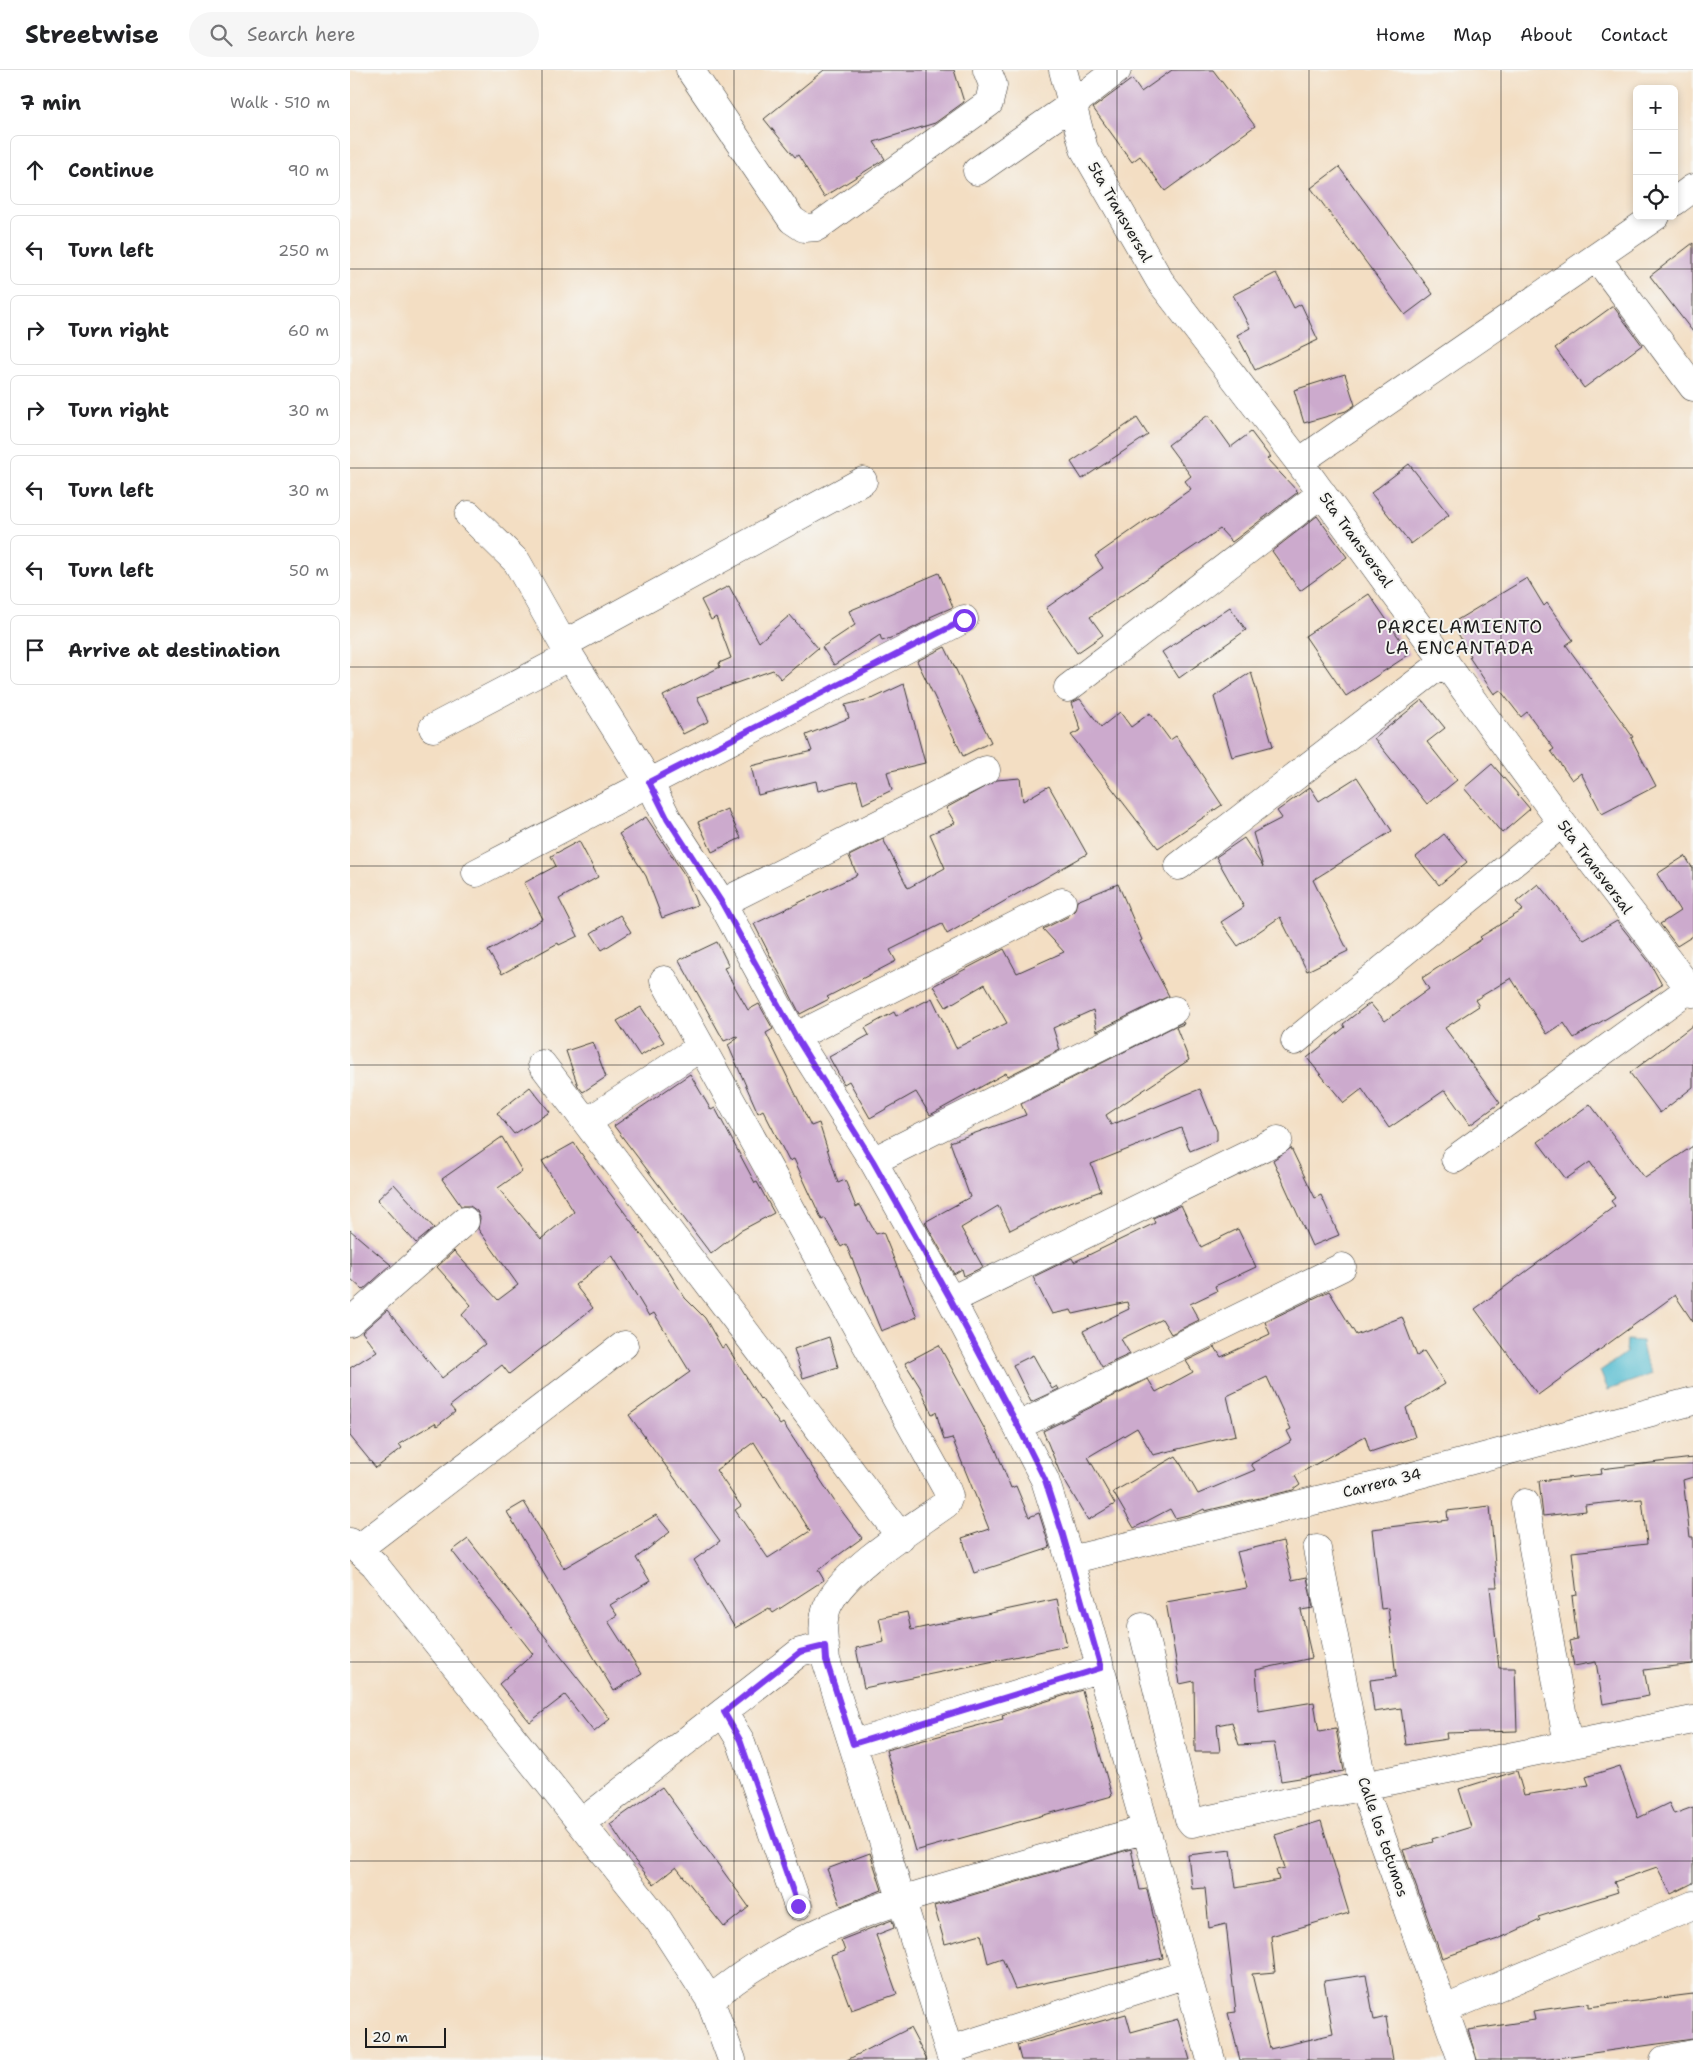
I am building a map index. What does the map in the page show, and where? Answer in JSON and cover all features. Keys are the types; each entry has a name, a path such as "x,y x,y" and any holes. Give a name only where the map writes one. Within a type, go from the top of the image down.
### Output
{"street":[{"path":"690,70 792,220 804,228 817,227 989,103 993,85 987,70"},
{"name":"5ta Transversal","path":"1063,70 1084,149 1160,281 1322,493 1562,823 1692,990"},
{"path":"977,171 1073,104 1117,70"},
{"path":"1678,199 1693,188"},
{"path":"1299,462 1650,220"},
{"path":"1597,258 1693,386"},
{"path":"433,728 863,481"},
{"path":"1068,688 1322,493"},
{"path":"468,515 517,562 567,650 649,782 667,818 722,903 796,1037 873,1161 951,1300 1045,1480 1101,1668 1211,2060"},
{"path":"476,873 964,620"},
{"path":"1179,866 1444,661"},
{"path":"722,903 986,770"},
{"path":"1295,1041 1562,823"},
{"path":"796,1037 1062,902"},
{"path":"664,980 949,1496 946,1504 851,1573 829,1604 823,1631 826,1660 951,2055 1187,1974"},
{"path":"1455,1159 1692,990"},
{"path":"873,1161 1174,1010"},
{"path":"586,1122 701,1047"},
{"path":"542,1064 901,1537"},
{"path":"951,1300 1278,1140"},
{"path":"350,1322 465,1222"},
{"path":"1018,1426 1342,1267"},
{"path":"624,1345 354,1546 374,1564 659,1921 710,2000 732,2060"},
{"name":"Carrera 34","path":"1070,1560 1379,1485 1693,1401"},
{"path":"1525,1503 1568,1745"},
{"name":"Calle los totumos","path":"1317,1549 1363,1786 1462,2060"},
{"path":"1142,1627 1189,1819 1192,1824 1363,1786 1693,1720"},
{"path":"581,1823 800,1652 825,1646"},
{"path":"853,1744 1101,1668"},
{"path":"724,1712 740,1740 798,1906"},
{"path":"710,2000 734,1980 826,1927 902,1898 1146,1829"},
{"path":"1445,2009 1693,1905"},
{"path":"1664,2060 1693,2054"}],"water":[{"path":"1627,1340 1642,1341 1643,1354 1652,1374 1608,1390 1600,1371 1626,1353"}],"building":[{"path":"824,70 954,70 964,102 935,123 874,142 885,159 824,197 798,155 795,157 764,119"},
{"path":"1172,70 1213,70 1255,126 1165,191 1140,156 1132,162 1093,108 1132,79 1141,92"},
{"path":"1339,167 1433,294 1405,315 1311,188"},
{"path":"1693,243 1693,332 1650,276"},
{"path":"1276,273 1294,308 1301,304 1318,340 1255,370 1237,335 1250,328 1233,295"},
{"path":"1613,306 1642,345 1584,388 1555,348"},
{"path":"1345,374 1355,405 1346,411 1304,423 1294,390"},
{"path":"1208,415 1231,447 1251,432 1270,457 1267,459 1298,492 1232,542 1220,529 1090,617 1103,635 1077,653 1046,608 1103,568 1095,556 1191,489 1185,481 1191,476 1168,445"},
{"path":"1137,418 1148,435 1082,479 1071,462"},
{"path":"1409,464 1449,515 1411,544 1371,493"},
{"path":"1317,516 1347,557 1300,591 1272,551"},
{"path":"939,573 953,607 930,617 931,619 899,635 882,641 880,635 834,665 822,647 855,625 849,611"},
{"path":"1527,578 1544,606 1547,603 1573,640 1566,645 1633,737 1631,738 1656,786 1602,814 1581,773 1572,780 1551,751 1554,749 1527,712 1521,717 1500,690 1494,694 1469,657 1471,656 1452,623"},
{"path":"729,586 759,642 790,615 818,648 781,679 773,670 697,697 709,721 683,734 663,696 720,667 719,663 731,658 716,617 711,620 701,600"},
{"path":"1369,594 1410,654 1346,696 1305,636"},
{"path":"1230,607 1246,630 1179,678 1162,652"},
{"path":"945,647 991,742 963,756 917,661"},
{"path":"1251,672 1273,746 1232,757 1214,697"},
{"path":"904,684 925,763 887,772 892,790 863,804 857,781 818,791 816,781 758,795 751,766 812,751 806,735 849,718 845,705 874,698"},
{"path":"1080,699 1101,727 1120,712 1131,727 1150,713 1170,740 1176,736 1222,805 1158,848 1071,735 1081,730 1071,703"},
{"path":"1422,700 1445,728 1427,742 1457,780 1427,804 1374,738"},
{"path":"1492,764 1530,809 1502,833 1464,788"},
{"path":"1357,777 1392,831 1313,880 1348,951 1307,971 1280,917 1238,946 1221,922 1244,907 1216,857 1244,838 1263,867 1253,833 1282,818 1277,811 1310,787 1319,801"},
{"path":"1020,778 1023,801 1049,786 1087,854 947,934 942,924 890,950 896,961 827,997 829,999 800,1014 754,924 857,875 849,856 883,839 908,888 945,868 930,834 955,823 946,808 997,780"},
{"path":"727,809 741,838 712,852 698,822"},
{"path":"646,817 686,877 697,905 662,918 646,876 619,834"},
{"path":"1444,834 1467,862 1439,885 1416,857"},
{"path":"579,841 598,877 559,899 578,936 559,945 558,943 502,974 488,951 543,919 524,883 556,866 551,856"},
{"path":"1685,856 1693,869 1693,936 1677,946 1660,924 1680,911 1657,874"},
{"path":"1118,884 1142,940 1140,941 1169,996 1097,1031 1093,1010 1053,1028 1060,1050 1008,1076 1006,1073 930,1115 916,1092 870,1118 849,1081 844,1084 829,1057 869,1035 865,1028 894,1012 896,1016 932,998 956,1048 1007,1023 985,984 946,1007 933,986 1004,949 1017,973 1064,952 1043,929 1069,916 1075,910 1077,901"},
{"path":"1538,884 1584,940 1617,921 1650,963 1662,985 1574,1038 1564,1023 1547,1034 1511,978 1475,1000 1479,1006 1445,1028 1500,1103 1470,1125 1445,1090 1389,1128 1362,1089 1344,1103 1307,1058 1345,1027 1343,1024 1370,1003 1385,1021 1429,989 1422,978 1482,939 1480,937 1523,910 1516,902"},
{"path":"620,915 631,932 602,950 591,933"},
{"path":"717,942 729,966 724,968 748,1010 759,1004 773,1029 766,1033 811,1126 819,1123 838,1183 845,1180 856,1207 860,1205 876,1234 883,1232 917,1317 881,1331 846,1244 841,1247 825,1218 822,1220 794,1159 789,1161 763,1110 758,1113 728,1045 738,1038 737,1036 724,1041 679,960"},
{"path":"641,1007 664,1042 640,1056 617,1021"},
{"path":"1183,1022 1184,1024 1176,1027 1189,1060 1106,1115 1111,1125 1200,1089 1217,1131 1217,1140 1190,1151 1181,1128 1091,1164 1101,1191 1056,1207 1010,1230 998,1206 961,1228 983,1267 964,1276 962,1269 954,1274 925,1222 970,1197 950,1142 1026,1115 1021,1104"},
{"path":"1693,1025 1693,1087 1660,1113 1630,1073"},
{"path":"593,1042 606,1077 583,1092 578,1086 566,1051"},
{"path":"690,1074 711,1110 715,1108 755,1183 757,1182 774,1213 740,1231 711,1254 614,1126"},
{"path":"530,1087 550,1112 514,1134 497,1113"},
{"path":"1590,1104 1645,1178 1693,1146 1693,1322 1675,1295 1538,1395 1475,1309 1615,1206 1611,1201 1615,1198 1590,1162 1566,1179 1538,1142"},
{"path":"502,1137 522,1171 498,1188 541,1239 574,1212 542,1161 574,1143 666,1267 685,1298 705,1318 722,1348 726,1345 760,1399 780,1425 783,1423 835,1502 862,1538 818,1570 824,1580 773,1613 769,1608 735,1628 694,1560 720,1541 629,1415 690,1372 654,1313 649,1316 612,1255 575,1285 593,1308 509,1374 502,1365 450,1406 455,1412 437,1426 435,1423 399,1444 402,1448 376,1468 350,1436 350,1368 377,1351 362,1332 387,1310 442,1378 485,1344 462,1315 471,1305 437,1267 454,1251 498,1300 518,1285 478,1229 480,1218 477,1211 470,1206 461,1206 442,1179","holes":["754,1442 810,1531 768,1558 735,1510 741,1506 716,1470"]},
{"path":"1291,1148 1315,1198 1321,1195 1339,1235 1312,1246 1273,1160"},
{"path":"394,1184 434,1228 416,1243 377,1200"},
{"path":"1181,1205 1201,1247 1238,1229 1256,1267 1215,1286 1217,1291 1190,1304 1199,1320 1171,1334 1162,1319 1121,1339 1130,1354 1102,1367 1083,1331 1129,1309 1127,1302 1073,1314 1071,1310 1052,1314 1033,1277 1072,1258 1074,1262 1155,1223 1153,1218"},
{"path":"350,1230 391,1265 363,1290 350,1278"},
{"path":"1329,1291 1356,1335 1402,1317 1417,1356 1424,1351 1445,1384 1406,1408 1415,1437 1370,1452 1365,1436 1295,1476 1300,1485 1293,1490 1205,1511 1204,1509 1175,1518 1170,1509 1134,1528 1113,1492 1176,1456 1198,1494 1255,1470 1251,1464 1292,1441 1287,1431 1291,1429 1267,1377 1227,1396 1236,1435 1153,1455 1137,1428 1088,1457 1115,1504 1088,1520 1060,1473 1043,1431 1148,1379 1156,1392 1193,1372 1186,1361 1215,1347 1221,1357 1270,1334 1265,1322"},
{"path":"829,1337 838,1367 803,1378 794,1349"},
{"path":"939,1345 996,1450 1011,1488 1016,1486 1029,1517 1039,1513 1050,1548 974,1573 962,1538 989,1529 952,1438 944,1440 936,1412 932,1414 920,1387 905,1363"},
{"path":"1033,1355 1052,1389 1057,1386 1059,1389 1031,1402 1013,1365"},
{"path":"1693,1458 1693,1477 1683,1480 1690,1537 1693,1537 1693,1664 1644,1670 1649,1696 1603,1704 1596,1662 1574,1666 1569,1641 1577,1639 1572,1596 1577,1595 1572,1552 1647,1544 1642,1499 1585,1505 1586,1511 1543,1516 1539,1481 1602,1474 1601,1469"},
{"path":"524,1502 564,1568 656,1515 670,1532 636,1558 650,1581 610,1605 617,1615 608,1621 642,1674 614,1691 507,1512"},
{"path":"1490,1506 1497,1587 1490,1587 1499,1668 1515,1668 1517,1731 1446,1733 1447,1739 1406,1745 1401,1708 1374,1712 1370,1680 1396,1677 1388,1608 1381,1609 1372,1529 1448,1520 1447,1511"},
{"path":"468,1539 610,1719 594,1732 565,1695 530,1722 499,1684 533,1654 452,1551"},
{"path":"1283,1541 1292,1580 1307,1577 1313,1608 1301,1610 1312,1658 1256,1670 1259,1711 1314,1702 1319,1732 1336,1729 1344,1771 1281,1781 1274,1743 1239,1745 1232,1722 1217,1725 1220,1752 1195,1752 1194,1681 1180,1684 1166,1602 1247,1588 1237,1552"},
{"path":"1057,1599 1067,1646 864,1688 856,1648 884,1642 879,1618 907,1612 911,1630"},
{"path":"1082,1690 1112,1796 915,1851 886,1750 1003,1719 1002,1715"},
{"path":"1620,1766 1638,1818 1669,1803 1674,1814 1693,1807 1693,1883 1671,1894 1657,1867 1614,1882 1618,1892 1538,1917 1540,1920 1498,1939 1442,1958 1403,1850 1433,1842 1432,1839 1471,1827 1459,1789 1517,1771 1524,1795 1589,1785 1586,1777"},
{"path":"662,1787 749,1907 724,1927 676,1867 654,1884 631,1856 610,1824"},
{"path":"1321,1821 1349,1913 1271,1936 1275,1972 1252,1974 1270,2049 1333,2034 1324,1981 1366,1975 1374,2020 1386,2017 1393,2060 1240,2060 1228,2013 1236,2012 1226,1924 1209,1928 1205,1888 1192,1889 1188,1855 1231,1850 1236,1888 1279,1880 1276,1870 1285,1868 1275,1835"},
{"path":"1131,1849 1140,1890 1147,1889 1163,1958 1015,1989 1002,1958 988,1963 981,1934 945,1944 934,1906"},
{"path":"870,1853 882,1890 841,1906 827,1869"},
{"path":"892,1920 894,1928 876,1935 897,1994 851,2010 831,1956 845,1951 841,1940"},
{"path":"1693,1994 1693,2039 1542,2060 1477,2060 1468,2030 1535,2020 1533,2011 1589,2003 1589,2007"},
{"path":"1126,2014 1131,2032 1178,2019 1190,2060 1021,2060 1017,2045"},
{"path":"910,2028 927,2060 847,2060"}],"district":[{"name":"PARCELAMIENTO LA ENCANTADA","path":"1460,637"}],"route":[{"path":"798,1906 740,1740 724,1712 800,1652 825,1646 826,1660 853,1744 1101,1668 1063,1535 1045,1480 1018,1426 951,1300 873,1161 796,1037 722,903 667,818 649,782 964,620"}]}
